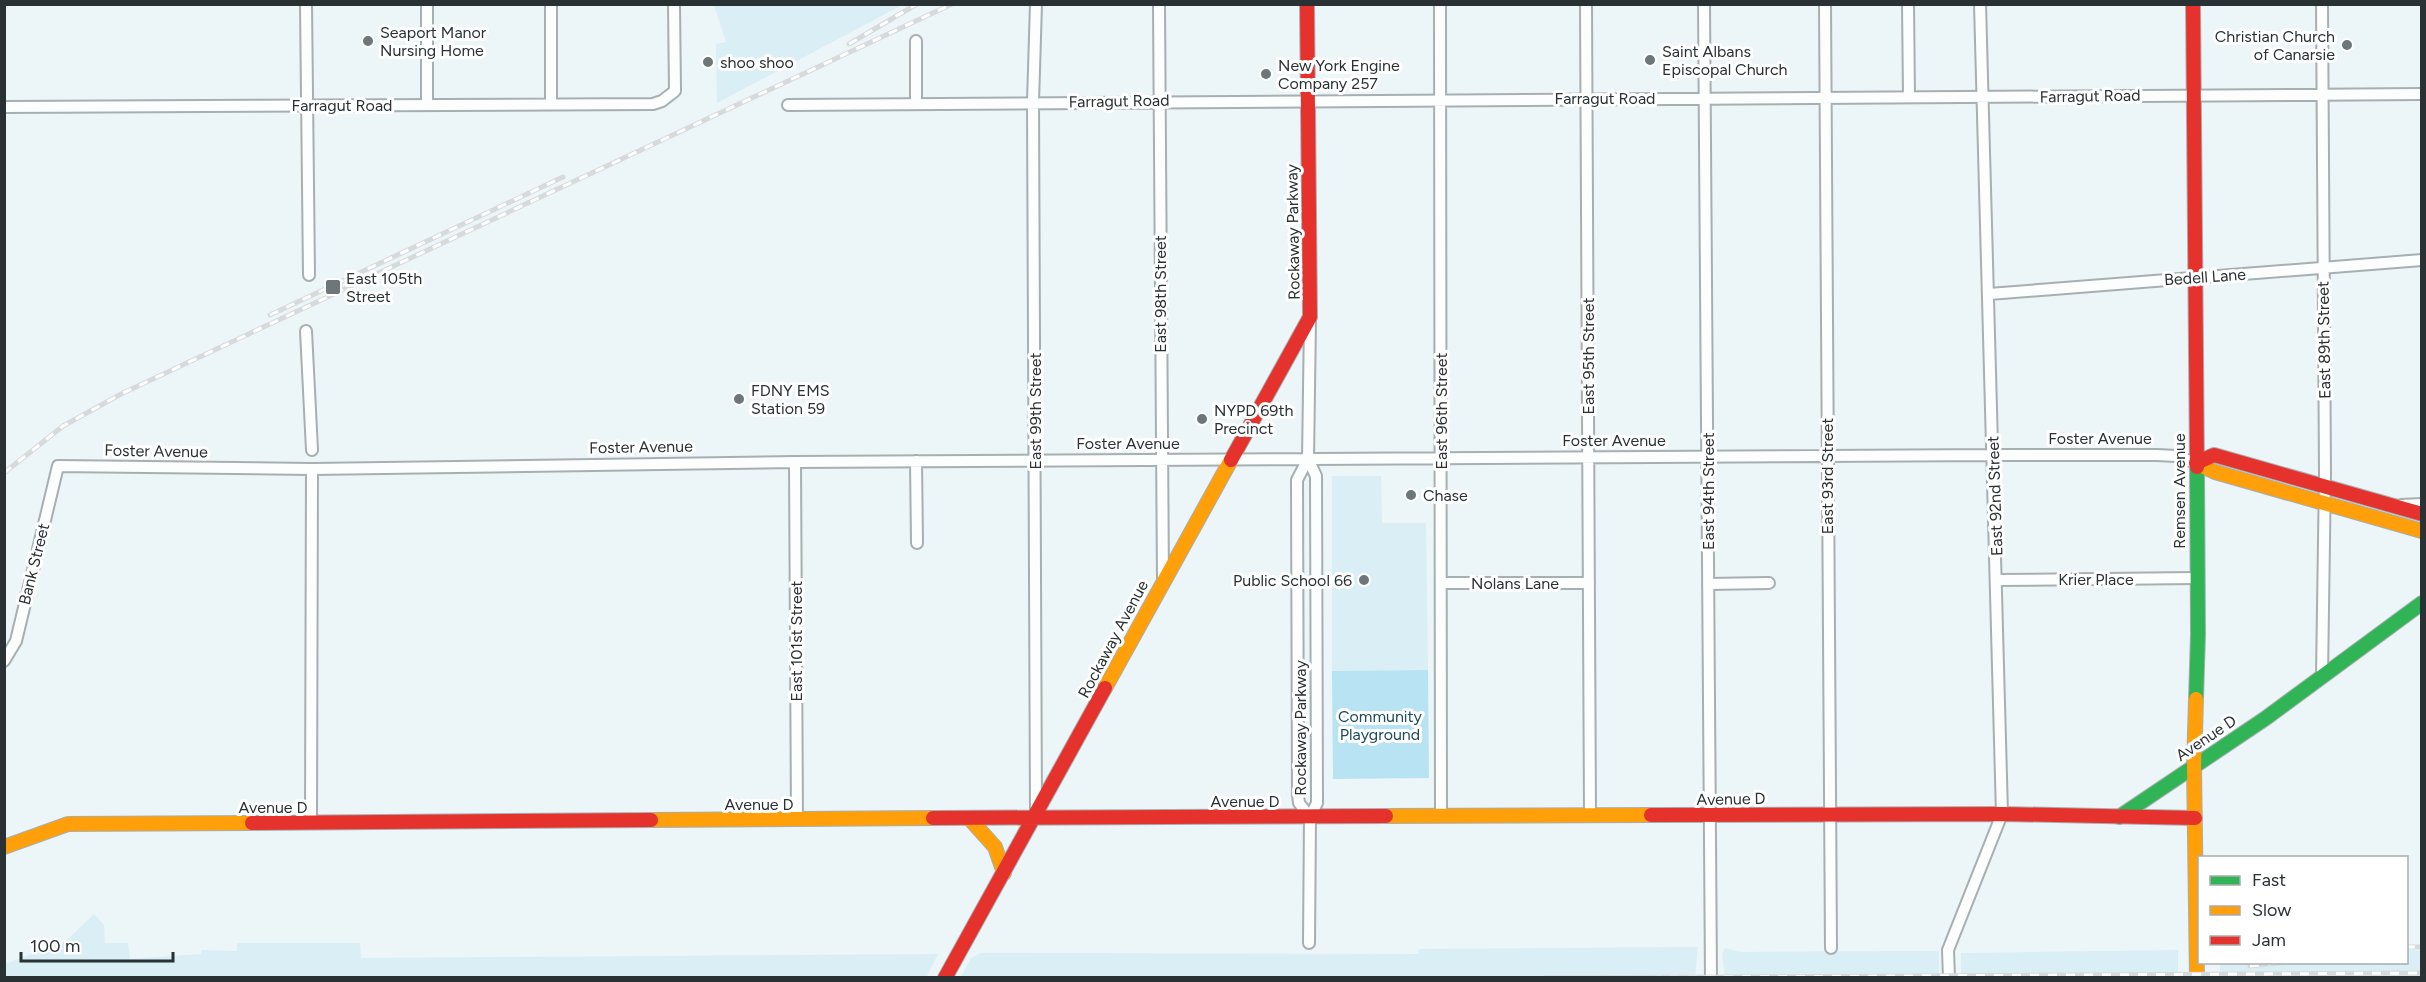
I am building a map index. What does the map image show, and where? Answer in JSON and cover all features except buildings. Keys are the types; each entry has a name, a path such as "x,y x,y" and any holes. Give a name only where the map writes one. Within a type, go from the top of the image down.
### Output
{"main road":[{"name":"Rockaway Parkway","path":"1306,4 1310,317"},
{"name":"Remsen Avenue","path":"2193,4 2198,634 2194,767 2197,978"},
{"name":"Rockaway Avenue","path":"945,978 1036,817 1310,317"},
{"name":"Foster Avenue","path":"2196,463 2214,455 2421,514"},
{"name":"Foster Avenue","path":"2196,463 2214,472 2421,531"},
{"name":"Avenue D","path":"4,847 68,824 1829,814 2119,817 2194,767 2421,603"},
{"path":"2119,817 2195,818"},
{"path":"969,818 995,847 1004,873"}],"street":[{"path":"306,4 309,275"},
{"path":"427,4 427,105"},
{"path":"551,4 551,104"},
{"name":"Farragut Road","path":"4,107 653,104 662,101 675,91 675,4"},
{"name":"East 99th Street","path":"1036,4 1033,102 1036,817"},
{"name":"East 96th Street","path":"1440,4 1441,816"},
{"name":"East 95th Street","path":"1586,4 1590,816"},
{"name":"East 94th Street","path":"1704,4 1711,978"},
{"name":"East 93rd Street","path":"1825,4 1831,948"},
{"path":"1908,4 1909,97"},
{"name":"East 92nd Street","path":"1949,978 1947,951 2002,814 1980,4"},
{"name":"East 89th Street","path":"2322,4 2325,486 2322,676"},
{"name":"East 98th Street","path":"1159,5 1163,582"},
{"path":"916,41 916,104"},
{"name":"Farragut Road","path":"788,105 2421,94"},
{"name":"Bedell Lane","path":"1989,294 2421,260"},
{"name":"Rockaway Parkway","path":"1309,943 1310,817 1317,803 1316,476 1308,459 1310,317"},
{"path":"306,331 312,450"},
{"name":"Foster Avenue","path":"58,466 312,469 795,462 1993,454 2176,456 2196,463"},
{"name":"Rockaway Parkway","path":"1308,459 1297,480 1298,771 1299,803 1310,817"},
{"path":"916,461 917,543"},
{"name":"East 101st Street","path":"795,462 797,820"},
{"name":"Bank Street","path":"4,661 16,641 58,466"},
{"path":"311,823 312,469"},
{"path":"2390,505 2421,504"},
{"name":"Krier Place","path":"1997,580 2196,578"},
{"name":"Nolans Lane","path":"1442,583 1589,583"},
{"path":"1708,584 1769,583"}],"shaded area":[{"path":"714,4 902,5 717,103 716,44 726,42"},
{"path":"1332,476 1381,476 1382,523 1426,523 1428,670 1332,671"},
{"path":"94,914 104,925 105,943 128,943 130,959 201,954 202,950 237,951 237,943 360,943 361,958 938,954 926,978 5,977 5,964 66,941"},
{"path":"1698,947 1695,978 961,977 971,958 981,953 1418,954 1419,949"},
{"path":"1725,948 1740,952 1939,951 1939,977 1725,977 1722,954"},
{"path":"2178,950 2178,977 1961,977 1961,953"},
{"path":"2408,950 2421,951 2421,977 2220,977 2220,964 2408,964"}],"green space":[{"name":"Community Playground","path":"1428,670 1429,778 1333,779 1332,671"}],"railway":[{"path":"849,44 917,4"},
{"path":"4,473 63,426 123,393 952,4"},
{"path":"270,315 563,177"},
{"path":"2408,947 2422,947"},
{"path":"2250,966 2268,964"},
{"path":"1544,978 2422,973"}],"traffic: fast":[{"path":"2196,699 2197,467"},
{"path":"2119,817 2266,718 2422,603"}],"traffic: slow":[{"path":"1105,688 1231,460"},
{"path":"2196,463 2215,472 2422,531"},
{"path":"2196,699 2194,767 2197,978"},
{"path":"1386,816 1651,815"},
{"path":"651,820 933,818"},
{"path":"969,818 995,847 1004,873"},
{"path":"4,847 68,824 252,823"}],"traffic: jam":[{"path":"1231,460 1310,317 1307,4"},
{"path":"2193,4 2197,467"},
{"path":"2196,463 2214,455 2422,514"},
{"path":"945,978 1105,688"},
{"path":"1651,815 2002,814 2195,818"},
{"path":"933,818 1386,816"},
{"path":"252,823 651,820"}],"place":[{"name":"Seaport Manor Nursing Home","path":"368,41"},
{"name":"Christian Church of Canarsie","path":"2347,45"},
{"name":"Saint Albans Episcopal Church","path":"1650,60"},
{"name":"shoo shoo","path":"708,62"},
{"name":"New York Engine Company 257","path":"1266,74"},
{"name":"East 105th Street","path":"333,287"},
{"name":"FDNY EMS Station 59","path":"739,399"},
{"name":"NYPD 69th Precinct","path":"1202,419"},
{"name":"Chase","path":"1411,495"},
{"name":"Public School 66","path":"1364,580"}]}
